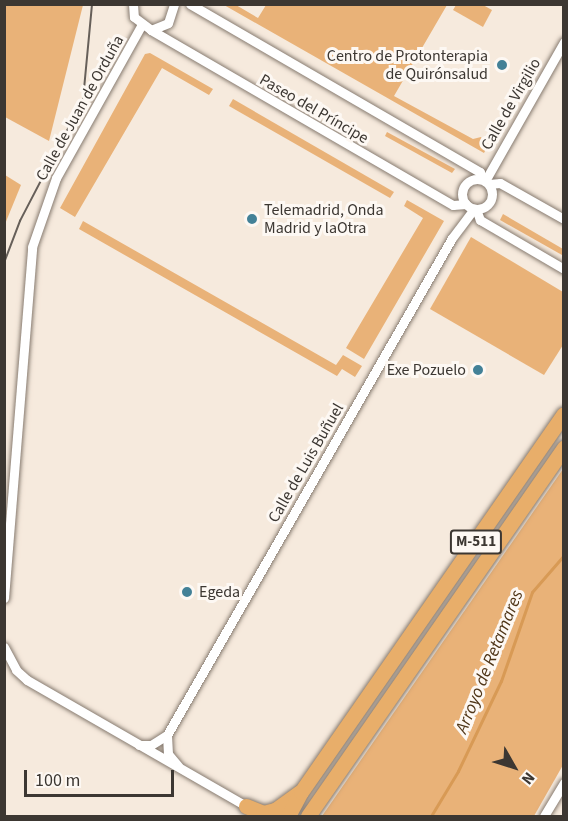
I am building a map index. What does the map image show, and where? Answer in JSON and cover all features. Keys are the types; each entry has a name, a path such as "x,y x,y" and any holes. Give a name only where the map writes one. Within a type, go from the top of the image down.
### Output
{"highway":[{"name":"M-511","path":"288,816 301,792 564,414"},
{"name":"M-511","path":"308,816 564,447"},
{"path":"250,811 263,813 276,810 301,792"}],"street":[{"path":"133,4 134,17 146,28"},
{"name":"Calle de Juan de Orduña","path":"4,598 32,247 56,178 146,28 168,23 174,4"},
{"name":"Paseo del Príncipe","path":"190,4 480,172 485,181 500,183 564,219"},
{"name":"Paseo del Príncipe","path":"146,28 453,205 472,207"},
{"name":"Calle de Virgilio","path":"485,181 564,42"},
{"path":"472,207 488,204 485,181 467,183 463,190 472,207 480,220 564,269"},
{"name":"Calle de Luis Buñuel","path":"167,735 447,246 472,207"},
{"path":"4,647 16,670 27,680 178,766 250,811"},
{"path":"139,745 151,745 167,735 168,754 178,766"},
{"path":"544,816 564,783"}],"shaded area":[{"path":"4,5 83,5 49,141 5,117"},
{"path":"224,5 236,5 258,18 266,5 447,5 394,96 473,139 481,137 487,147 484,153"},
{"path":"456,5 483,5 492,10 483,27 453,10"},
{"path":"150,53 213,89 209,95 162,68 75,217 60,208 145,54"},
{"path":"233,99 394,192 390,198 229,106"},
{"path":"387,132 455,169 452,173 385,136"},
{"path":"5,175 21,185 5,224"},
{"path":"407,200 444,221 364,359 346,348 423,218 404,206"},
{"path":"503,214 563,249 562,255 500,220"},
{"path":"83,221 336,365 343,355 362,366 355,377 342,369 337,376 79,229"},
{"path":"471,237 563,292 563,345 544,375 430,309"},
{"path":"563,469 563,765 534,816 322,816"}],"waterway":[{"name":"Arroyo de Retamares","path":"431,816 458,771 501,681 532,592 564,555"}],"tram line":[{"path":"4,263 20,221 83,100 92,4"}],"place":[{"name":"Centro de Protonterapia de Quirónsalud","path":"502,65"},
{"name":"Telemadrid, Onda Madrid y laOtra","path":"252,219"},
{"name":"Exe Pozuelo","path":"478,370"},
{"name":"Egeda","path":"187,592"}]}
